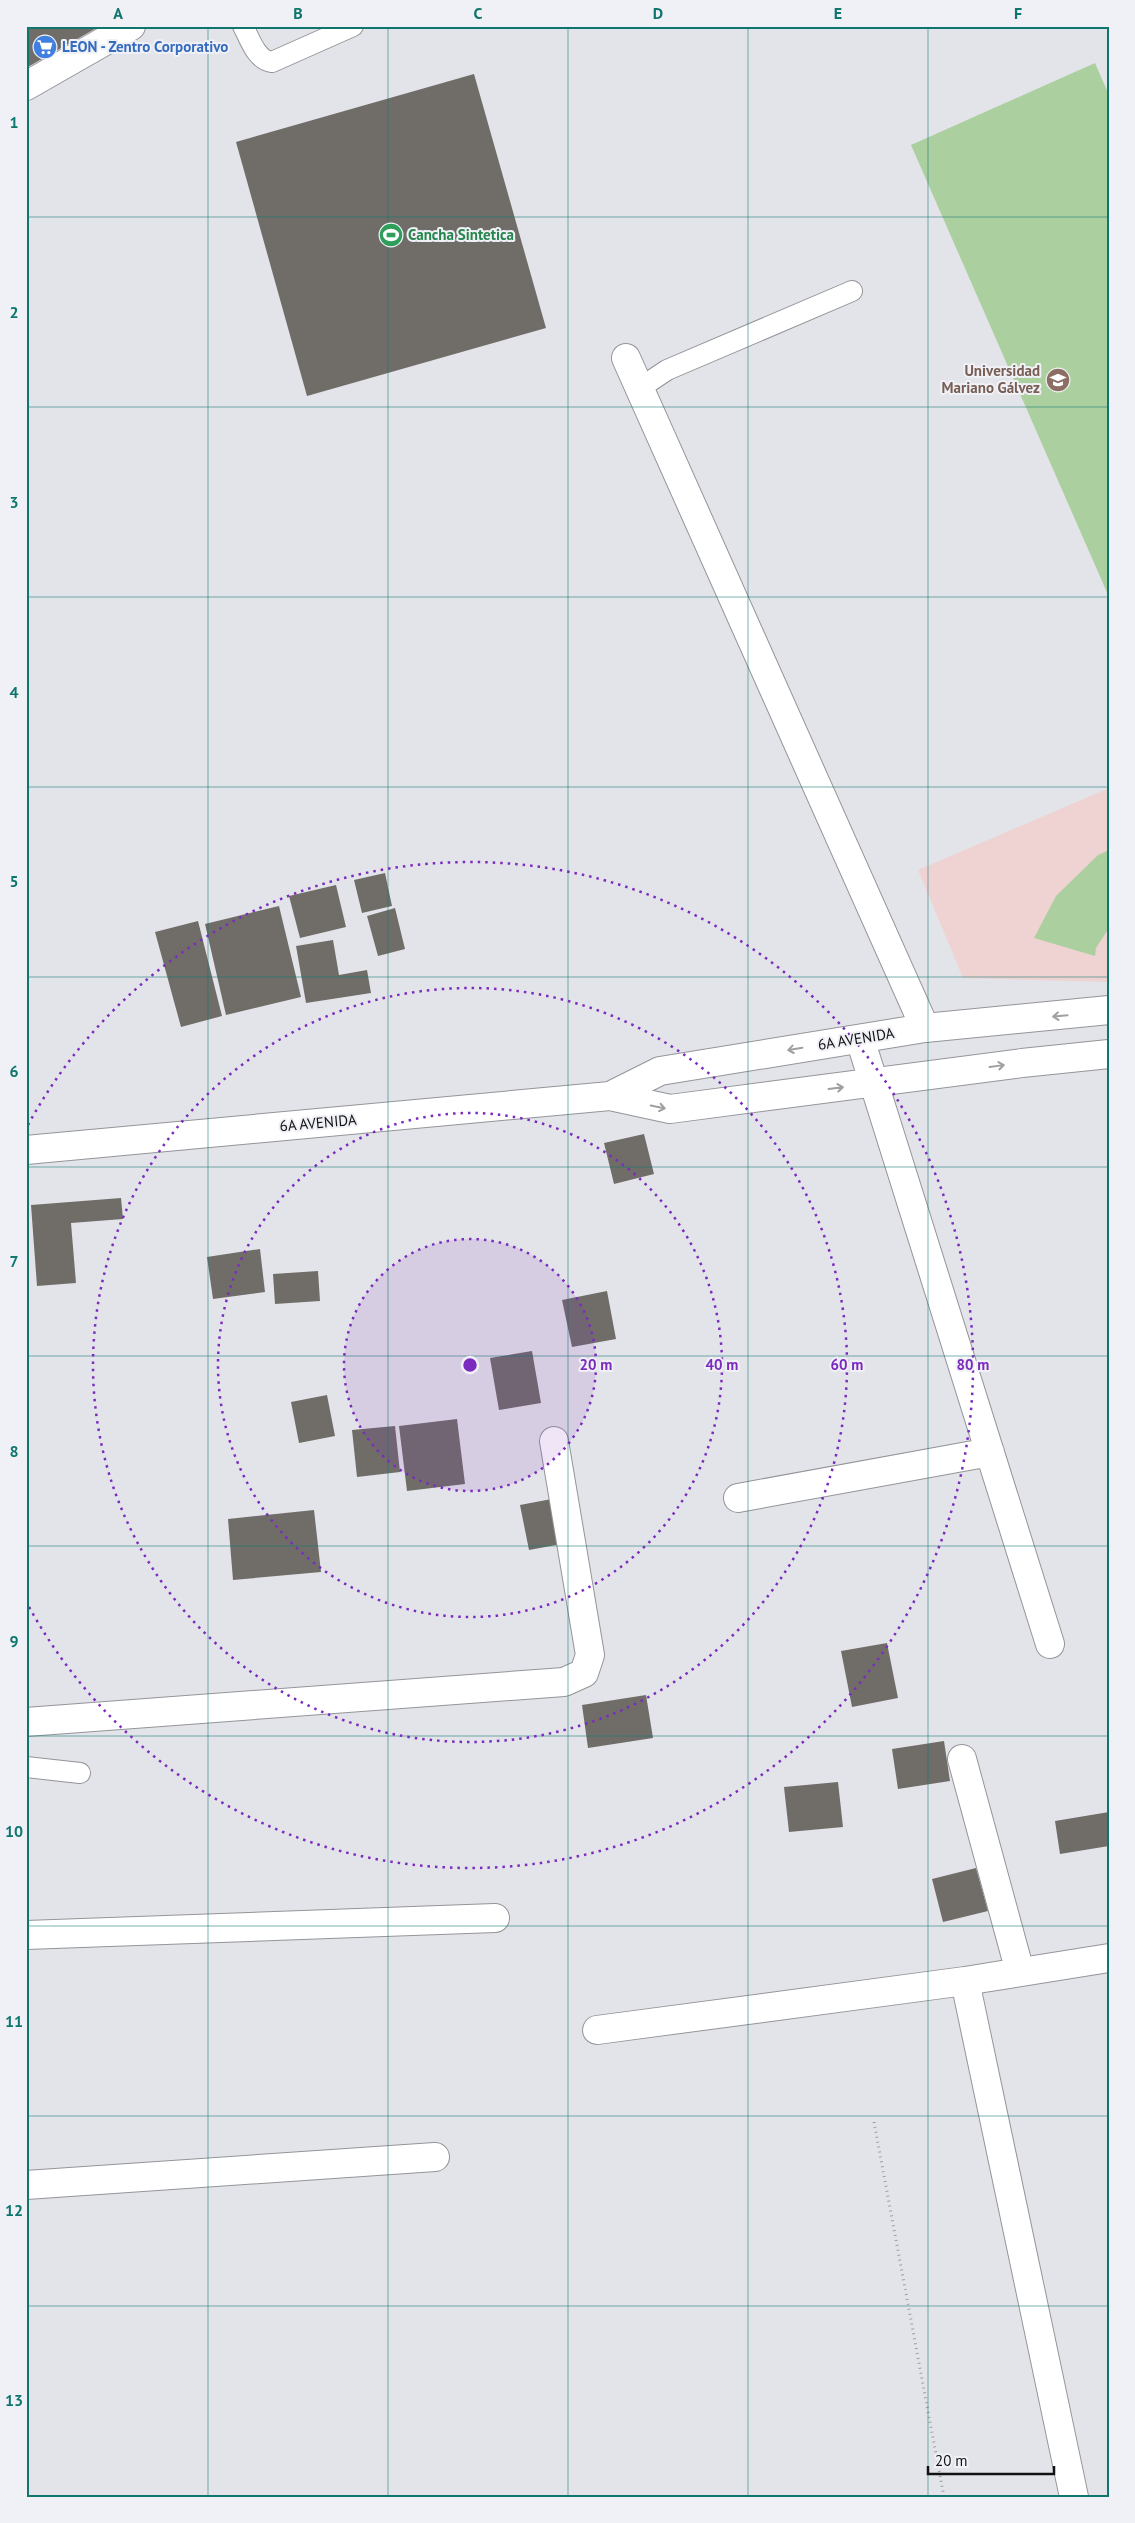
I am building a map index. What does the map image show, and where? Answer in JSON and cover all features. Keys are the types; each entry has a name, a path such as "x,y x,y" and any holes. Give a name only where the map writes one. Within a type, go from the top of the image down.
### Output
{"street":[{"path":"26,86 131,26"},
{"path":"626,358 925,1028"},
{"name":"6A AVENIDA","path":"610,1096 660,1071 925,1028 1109,1010"},
{"path":"860,1039 1050,1644"},
{"name":"6A AVENIDA","path":"26,1150 610,1096 670,1109 1022,1063 1109,1054"},
{"path":"26,1722 564,1682 584,1673 590,1655 554,1441"},
{"path":"738,1498 990,1452"},
{"path":"962,1759 1020,1972"},
{"path":"26,1935 495,1918"},
{"path":"597,2030 965,1981 1109,1958"},
{"path":"965,1981 1074,2497"},
{"path":"26,2185 435,2157"}],"lane":[{"path":"243,26 259,56 265,61 272,62 352,26"},
{"path":"640,388 667,370 852,291"},
{"path":"26,1767 80,1773"}],"path":[{"path":"874,2122 944,2497"}],"shaded area":[{"path":"1109,788 1109,982 963,978 918,870"}],"green space":[{"name":"Universidad Mariano Gálvez","path":"1095,63 1109,95 1109,597 911,145"},
{"path":"1109,850 1109,928 1096,948 1095,956 1034,938 1056,896 1098,855"}],"building":[{"name":"LEON - Zentro Corporativo","path":"26,26 100,26 26,68"},
{"name":"Cancha Sintetica","path":"474,74 546,328 307,396 236,142"},
{"path":"385,873 392,906 362,913 354,880"},
{"path":"336,885 346,927 300,938 289,896"},
{"path":"279,906 301,997 226,1015 205,924"},
{"path":"395,908 405,949 378,956 367,916"},
{"path":"198,921 222,1016 181,1027 155,932"},
{"path":"333,940 339,975 367,970 371,993 306,1003 296,946"},
{"path":"644,1134 654,1174 614,1184 604,1143"},
{"path":"121,1198 123,1219 71,1223 76,1283 37,1286 31,1205"},
{"path":"260,1249 265,1292 213,1299 207,1257"},
{"path":"318,1271 320,1301 275,1304 273,1274"},
{"path":"607,1291 616,1339 572,1347 562,1300"},
{"path":"532,1351 541,1403 499,1410 490,1358"},
{"path":"327,1395 335,1436 299,1443 291,1402"},
{"path":"457,1419 465,1484 407,1491 399,1426"},
{"path":"395,1426 400,1472 357,1477 352,1430"},
{"path":"557,1498 567,1543 529,1550 520,1505"},
{"path":"314,1510 321,1572 233,1580 228,1519"},
{"path":"887,1643 898,1698 852,1707 841,1651"},
{"path":"646,1695 653,1738 588,1748 582,1705"},
{"path":"944,1741 950,1781 898,1789 892,1749"},
{"path":"838,1782 843,1827 789,1832 784,1787"},
{"path":"1109,1812 1109,1846 1060,1854 1055,1821"},
{"path":"976,1868 988,1911 943,1922 932,1879"}],"place":[{"name":"LEON - Zentro Corporativo","path":"45,47"},
{"name":"Cancha Sintetica","path":"391,235"},
{"name":"Universidad Mariano Gálvez","path":"1058,380"}]}
